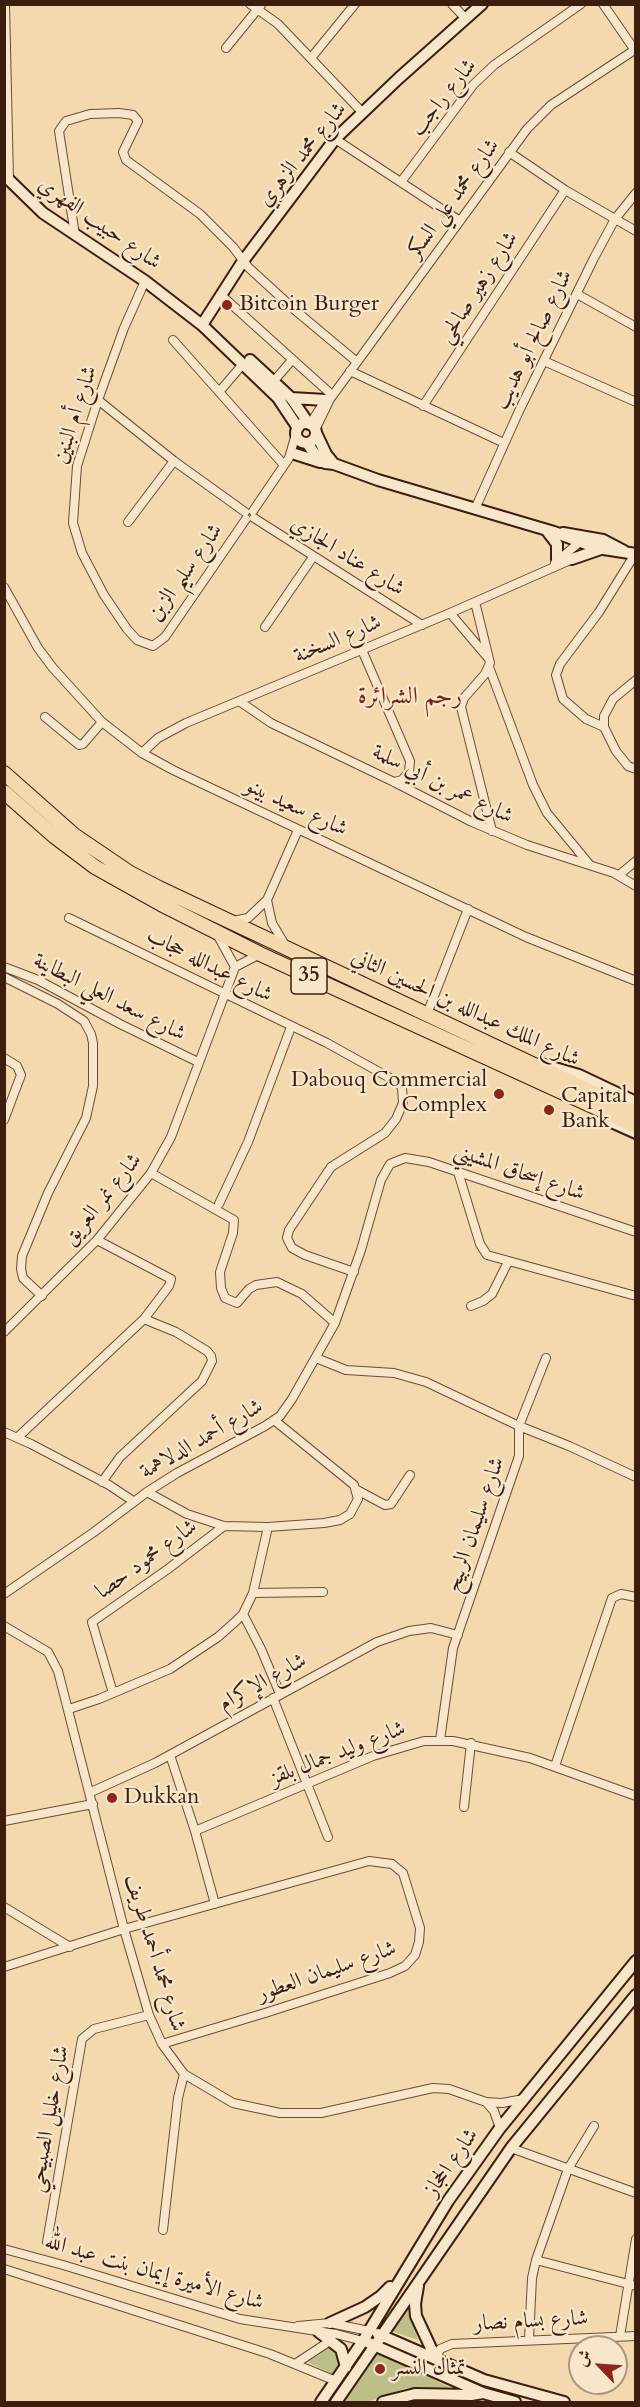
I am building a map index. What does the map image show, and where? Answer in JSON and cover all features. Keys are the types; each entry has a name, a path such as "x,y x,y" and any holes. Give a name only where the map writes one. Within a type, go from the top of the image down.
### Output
{"highway":[{"name":"شارع الملك عبدالله بن الحسين الثاني","path":"4,772 74,835 110,860 159,888 636,1113"},
{"name":"شارع الملك عبدالله بن الحسين الثاني","path":"5,793 54,836 95,867 215,932 636,1126"}],"main road":[{"name":"شارع محمد الزهري","path":"204,322 243,261 335,139 482,4"},
{"name":"شارع حبيب الفهري","path":"7,178 43,213 204,322 291,398 307,429"},
{"name":"شارع حبيب الفهري","path":"204,322 307,429"},
{"path":"291,398 329,398"},
{"path":"307,429 313,441 307,443 317,457 330,463 378,480 631,553"},
{"path":"307,429 330,463"},
{"path":"289,459 330,463"},
{"path":"550,531 557,544 555,563"},
{"path":"572,560 591,543"},
{"path":"523,1060 579,1075 636,1102"},
{"path":"531,1077 557,1096 636,1133"},
{"name":"شارع الحجاز","path":"321,2403 366,2336 448,2201 500,2128 636,1961"},
{"name":"شارع الحجاز","path":"336,2403 511,2148 636,1995"},
{"path":"330,2323 351,2314 381,2296 402,2274"},
{"path":"419,2282 415,2304 416,2316 436,2359"},
{"path":"319,2332 341,2349 346,2367"},
{"path":"366,2336 382,2335 504,2387 564,2403"},
{"path":"366,2336 374,2345 483,2393 515,2403"},
{"path":"383,2403 415,2394 471,2395 483,2393"}],"street":[{"path":"4,4 7,178"},
{"path":"250,4 260,7 278,24 362,112"},
{"path":"311,58 355,4"},
{"path":"452,4 466,19"},
{"name":"شارع راجب","path":"401,182 473,85 494,65 581,4"},
{"path":"603,4 635,49"},
{"path":"226,48 260,7"},
{"name":"شارع محمد علي السكر","path":"307,429 527,129 551,105 635,49"},
{"path":"75,235 59,131 66,121 90,114 133,115 138,121 123,152 126,160 200,214 233,247 243,261 296,311 357,362"},
{"path":"335,139 460,221"},
{"path":"509,152 565,190 636,231"},
{"name":"شارع زهير صالحي","path":"423,406 565,190"},
{"name":"شارع صالح أبو هديب","path":"475,509 504,443 615,219 636,193"},
{"name":"شارع أم البنين","path":"145,281 124,328 76,466 73,523 87,566 116,614 137,640 153,646"},
{"path":"221,294 329,398"},
{"path":"577,294 636,327"},
{"path":"173,340 219,392 289,459"},
{"path":"273,382 291,360"},
{"path":"544,361 636,402"},
{"path":"219,392 243,364"},
{"path":"350,371 504,443"},
{"name":"شارع عناد الجازي","path":"98,400 174,461 249,515 422,625"},
{"name":"شارع سليم الزبن","path":"153,646 165,637 289,459 307,429"},
{"name":"شارع سليم الزبن","path":"289,459 307,443"},
{"path":"128,522 174,461"},
{"name":"شارع السخنة","path":"142,753 165,734 476,602 591,543"},
{"path":"604,727 586,719 563,699 556,675 560,664 599,612 631,553"},
{"path":"265,627 313,557"},
{"name":"شارع السخنة","path":"555,563 559,566 572,560"},
{"name":"شارع سعيد بينو","path":"4,587 38,648 81,701 102,722 142,753 298,830 526,937 636,981"},
{"path":"476,602 490,664 533,785 547,813 589,865"},
{"path":"450,613 490,664"},
{"path":"362,650 410,761 409,772 402,780 394,782"},
{"path":"490,664 464,698 461,707 492,831"},
{"path":"636,680 607,707 604,716 604,727 622,759 636,769"},
{"name":"شارع عمر بن أبي سلمة","path":"239,701 270,723 492,831 619,874 636,886"},
{"path":"45,717 79,745 83,744 102,722"},
{"path":"228,922 248,918 267,900 298,830"},
{"path":"619,874 636,861"},
{"path":"267,900 272,923 289,950"},
{"path":"427,1014 468,909"},
{"name":"شارع عبدالله حجاب","path":"69,918 394,1078 402,1088 403,1103 391,1126 378,1138 331,1167 289,1230 287,1238 292,1248 305,1255 354,1272"},
{"path":"215,932 235,967 260,954"},
{"name":"شارع سعد العلي البطاينة","path":"4,966 198,1062"},
{"name":"شارع نمر العريق","path":"4,1332 97,1240 151,1173 171,1137 235,967"},
{"path":"4,977 58,1004 84,1021 92,1034 93,1086 86,1118 44,1202 22,1256 23,1278 42,1296"},
{"path":"219,1204 248,1142 291,1027"},
{"path":"4,1058 17,1066 21,1075 14,1099 4,1120"},
{"path":"4,1095 14,1099"},
{"name":"شارع إسحاق المشيني","path":"390,1164 400,1159 411,1159 458,1172 636,1232"},
{"name":"شارع أحمد الدلاهمة","path":"4,1594 147,1492 274,1420 292,1399 335,1323 354,1272 381,1180 390,1164"},
{"path":"458,1172 482,1248 491,1257 636,1296"},
{"path":"151,1173 234,1220 233,1233 219,1272 225,1299 237,1303 249,1289 256,1285 277,1282 302,1294 335,1323"},
{"path":"18,1437 144,1318 169,1286 171,1279 97,1240"},
{"path":"471,1306 492,1294 508,1262"},
{"path":"102,1482 120,1457 193,1392 211,1366 211,1356 207,1351 176,1332 144,1318"},
{"path":"316,1358 346,1370 394,1374 426,1382 636,1477"},
{"path":"519,1426 546,1358"},
{"path":"274,1420 348,1480 357,1490 385,1505 391,1504 410,1475"},
{"name":"شارع سليمان الربيح","path":"440,1740 450,1663 519,1456 519,1426"},
{"path":"4,1432 18,1437 134,1501"},
{"path":"147,1492 187,1514 224,1526 268,1527 340,1520 354,1509 358,1499 357,1490"},
{"name":"شارع محمود حصا","path":"113,1693 92,1622 177,1563 224,1526"},
{"path":"69,1709 178,1665 223,1633 243,1614 253,1593 268,1527"},
{"path":"253,1593 323,1592"},
{"path":"555,1766 612,1598 621,1594 636,1597"},
{"path":"243,1614 261,1649 328,1838"},
{"name":"شارع محمد أحمد طريف","path":"4,1626 48,1652 58,1671 91,1792 124,1929 149,2015 162,2043 184,2073 233,2103 280,2113 321,2113 433,2088 462,2092 486,2103 524,2099"},
{"name":"شارع الإكرام","path":"91,1792 170,1755 366,1648 397,1635 431,1628 458,1635"},
{"name":"شارع وليد جمال بلقز","path":"195,1831 387,1751 424,1741 471,1743 555,1766 636,1796"},
{"path":"464,1807 471,1743"},
{"path":"170,1755 195,1831 215,1904"},
{"path":"4,1821 93,1804"},
{"name":"شارع سليمان العطور","path":"6,1966 124,1929 358,1863 386,1862 398,1867 404,1873 420,1928 419,1942 411,1961 390,1973 162,2043"},
{"path":"4,1907 70,1947"},
{"path":"4,1976 6,1966"},
{"name":"شارع خليل الصبيحي","path":"47,2242 82,2039 94,2029 149,2015"},
{"path":"163,2229 178,2098 184,2073"},
{"path":"486,2103 494,2111 500,2128"},
{"path":"530,2339 531,2289 536,2260 568,2169 594,2126"},
{"path":"511,2148 636,2193"},
{"path":"620,2335 632,2285 636,2239"},
{"name":"شارع الأميرة إيمان بنت عبد الله","path":"4,2249 232,2317 319,2332 366,2336"},
{"path":"536,2260 632,2285"},
{"path":"4,2269 270,2354 336,2381"},
{"name":"شارع الأميرة إيمان بنت عبد الله","path":"293,2327 330,2323 366,2336"},
{"name":"شارع بسام نصار","path":"436,2359 440,2349 448,2344 568,2338"},
{"path":"295,2364 330,2341"}],"green space":[{"path":"408,2304 418,2340 391,2331"},
{"path":"326,2345 335,2349 342,2363 334,2375 303,2360"},
{"path":"376,2352 455,2390 406,2388 368,2402 341,2402"}],"place":[{"name":"Bitcoin Burger","path":"227,305"},
{"name":"Dabouq Commercial Complex","path":"499,1094"},
{"name":"Capital Bank","path":"549,1110"},
{"name":"Dukkan","path":"112,1798"},
{"name":"تمثال النسر","path":"380,2369"}],"district":[{"name":"رجم الشرائرة","path":"410,697"}]}
